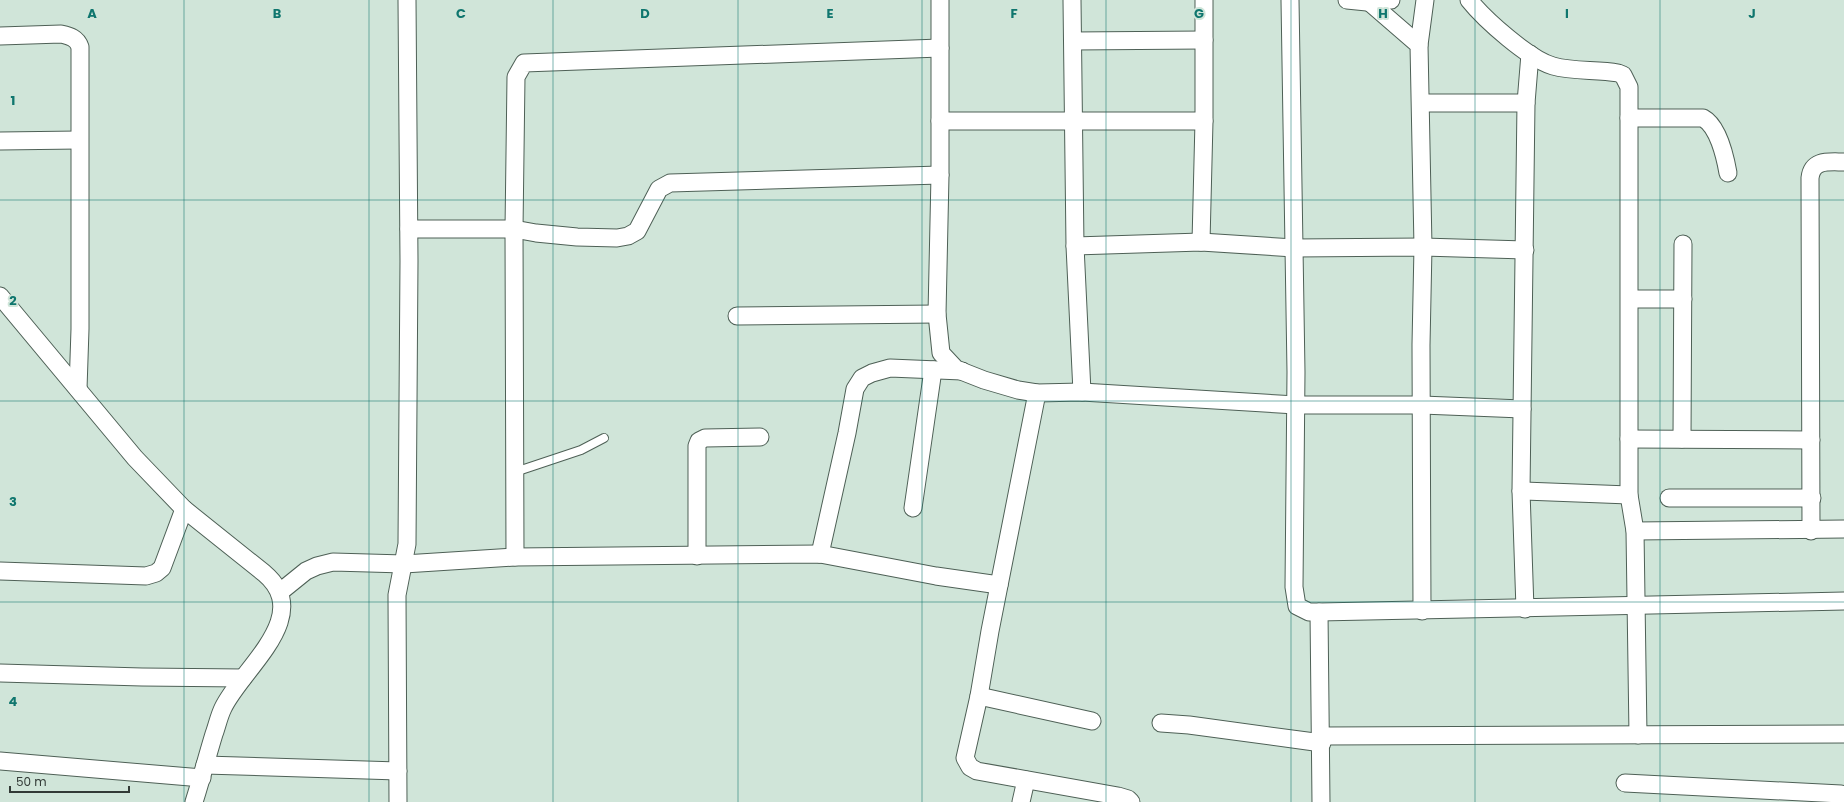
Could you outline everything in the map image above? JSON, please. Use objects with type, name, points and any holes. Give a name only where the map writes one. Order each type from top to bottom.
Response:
[{"type":"street","points":[[398,802],[397,601],[407,544],[409,229],[407,0]]},
{"type":"street","points":[[940,0],[940,175],[937,314],[941,353],[952,365],[962,371],[1018,390],[1037,393],[1082,392],[1296,405],[1422,405],[1522,409]]},
{"type":"street","points":[[1072,0],[1075,246],[1082,392]]},
{"type":"street","points":[[1201,242],[1204,121],[1204,0]]},
{"type":"street","points":[[1290,0],[1296,405],[1295,600],[1297,606],[1302,609],[1319,612],[1524,609],[1844,601]]},
{"type":"street","points":[[1347,0],[1391,0]]},
{"type":"street","points":[[1422,611],[1421,345],[1423,247],[1420,45],[1425,0]]},
{"type":"street","points":[[1469,0],[1478,11],[1530,54],[1544,63],[1555,66],[1610,71],[1623,75],[1629,87],[1629,495],[1635,531],[1638,735]]},
{"type":"street","points":[[1367,1],[1420,45]]},
{"type":"street","points":[[0,36],[61,34],[69,35],[78,41],[80,53],[80,329],[78,389]]},
{"type":"street","points":[[1072,42],[1204,40]]},
{"type":"street","points":[[515,557],[514,229],[516,76],[524,63],[940,48]]},
{"type":"street","points":[[1524,609],[1521,491],[1526,103],[1530,54]]},
{"type":"street","points":[[1421,103],[1526,103]]},
{"type":"street","points":[[1629,118],[1702,118],[1708,121],[1713,127],[1726,161],[1728,172]]},
{"type":"street","points":[[940,121],[1204,121]]},
{"type":"street","points":[[0,141],[79,140]]},
{"type":"street","points":[[1811,531],[1810,178],[1811,170],[1816,165],[1824,162],[1844,162]]},
{"type":"street","points":[[409,229],[514,229],[577,237],[617,238],[628,236],[637,230],[659,189],[670,183],[940,175]]},
{"type":"street","points":[[1075,246],[1201,242],[1294,248],[1423,247],[1525,250]]},
{"type":"street","points":[[1682,439],[1683,244]]},
{"type":"street","points":[[0,296],[135,458],[184,509],[274,582],[280,592],[282,615],[274,636],[243,678],[222,710],[194,802]]},
{"type":"street","points":[[1630,299],[1683,299]]},
{"type":"street","points":[[737,316],[937,314]]},
{"type":"street","points":[[820,554],[847,433],[855,389],[862,378],[872,373],[890,368],[962,371]]},
{"type":"street","points":[[913,508],[933,370]]},
{"type":"street","points":[[1037,393],[999,585],[979,696],[965,758],[970,767],[977,770],[1118,796],[1128,799],[1131,802]]},
{"type":"street","points":[[697,556],[697,446],[699,442],[705,438],[760,437]]},
{"type":"street","points":[[1629,439],[1811,440]]},
{"type":"street","points":[[1521,491],[1629,495]]},
{"type":"street","points":[[1670,498],[1812,498]]},
{"type":"street","points":[[0,570],[146,576],[156,573],[162,568],[184,509]]},
{"type":"street","points":[[1635,531],[1811,531],[1844,529]]},
{"type":"street","points":[[280,592],[306,571],[317,566],[333,562],[404,564],[515,557],[820,554],[936,576],[999,585]]},
{"type":"street","points":[[1319,612],[1322,740],[1321,802]]},
{"type":"street","points":[[0,673],[142,678],[243,678]]},
{"type":"street","points":[[979,696],[1092,721]]},
{"type":"street","points":[[1161,723],[1322,740],[1638,735],[1844,734]]},
{"type":"street","points":[[0,761],[203,772],[398,771]]},
{"type":"street","points":[[1021,802],[1026,780]]},
{"type":"street","points":[[1625,783],[1840,795]]},
{"type":"lane","points":[[515,472],[581,450],[604,438]]}]
